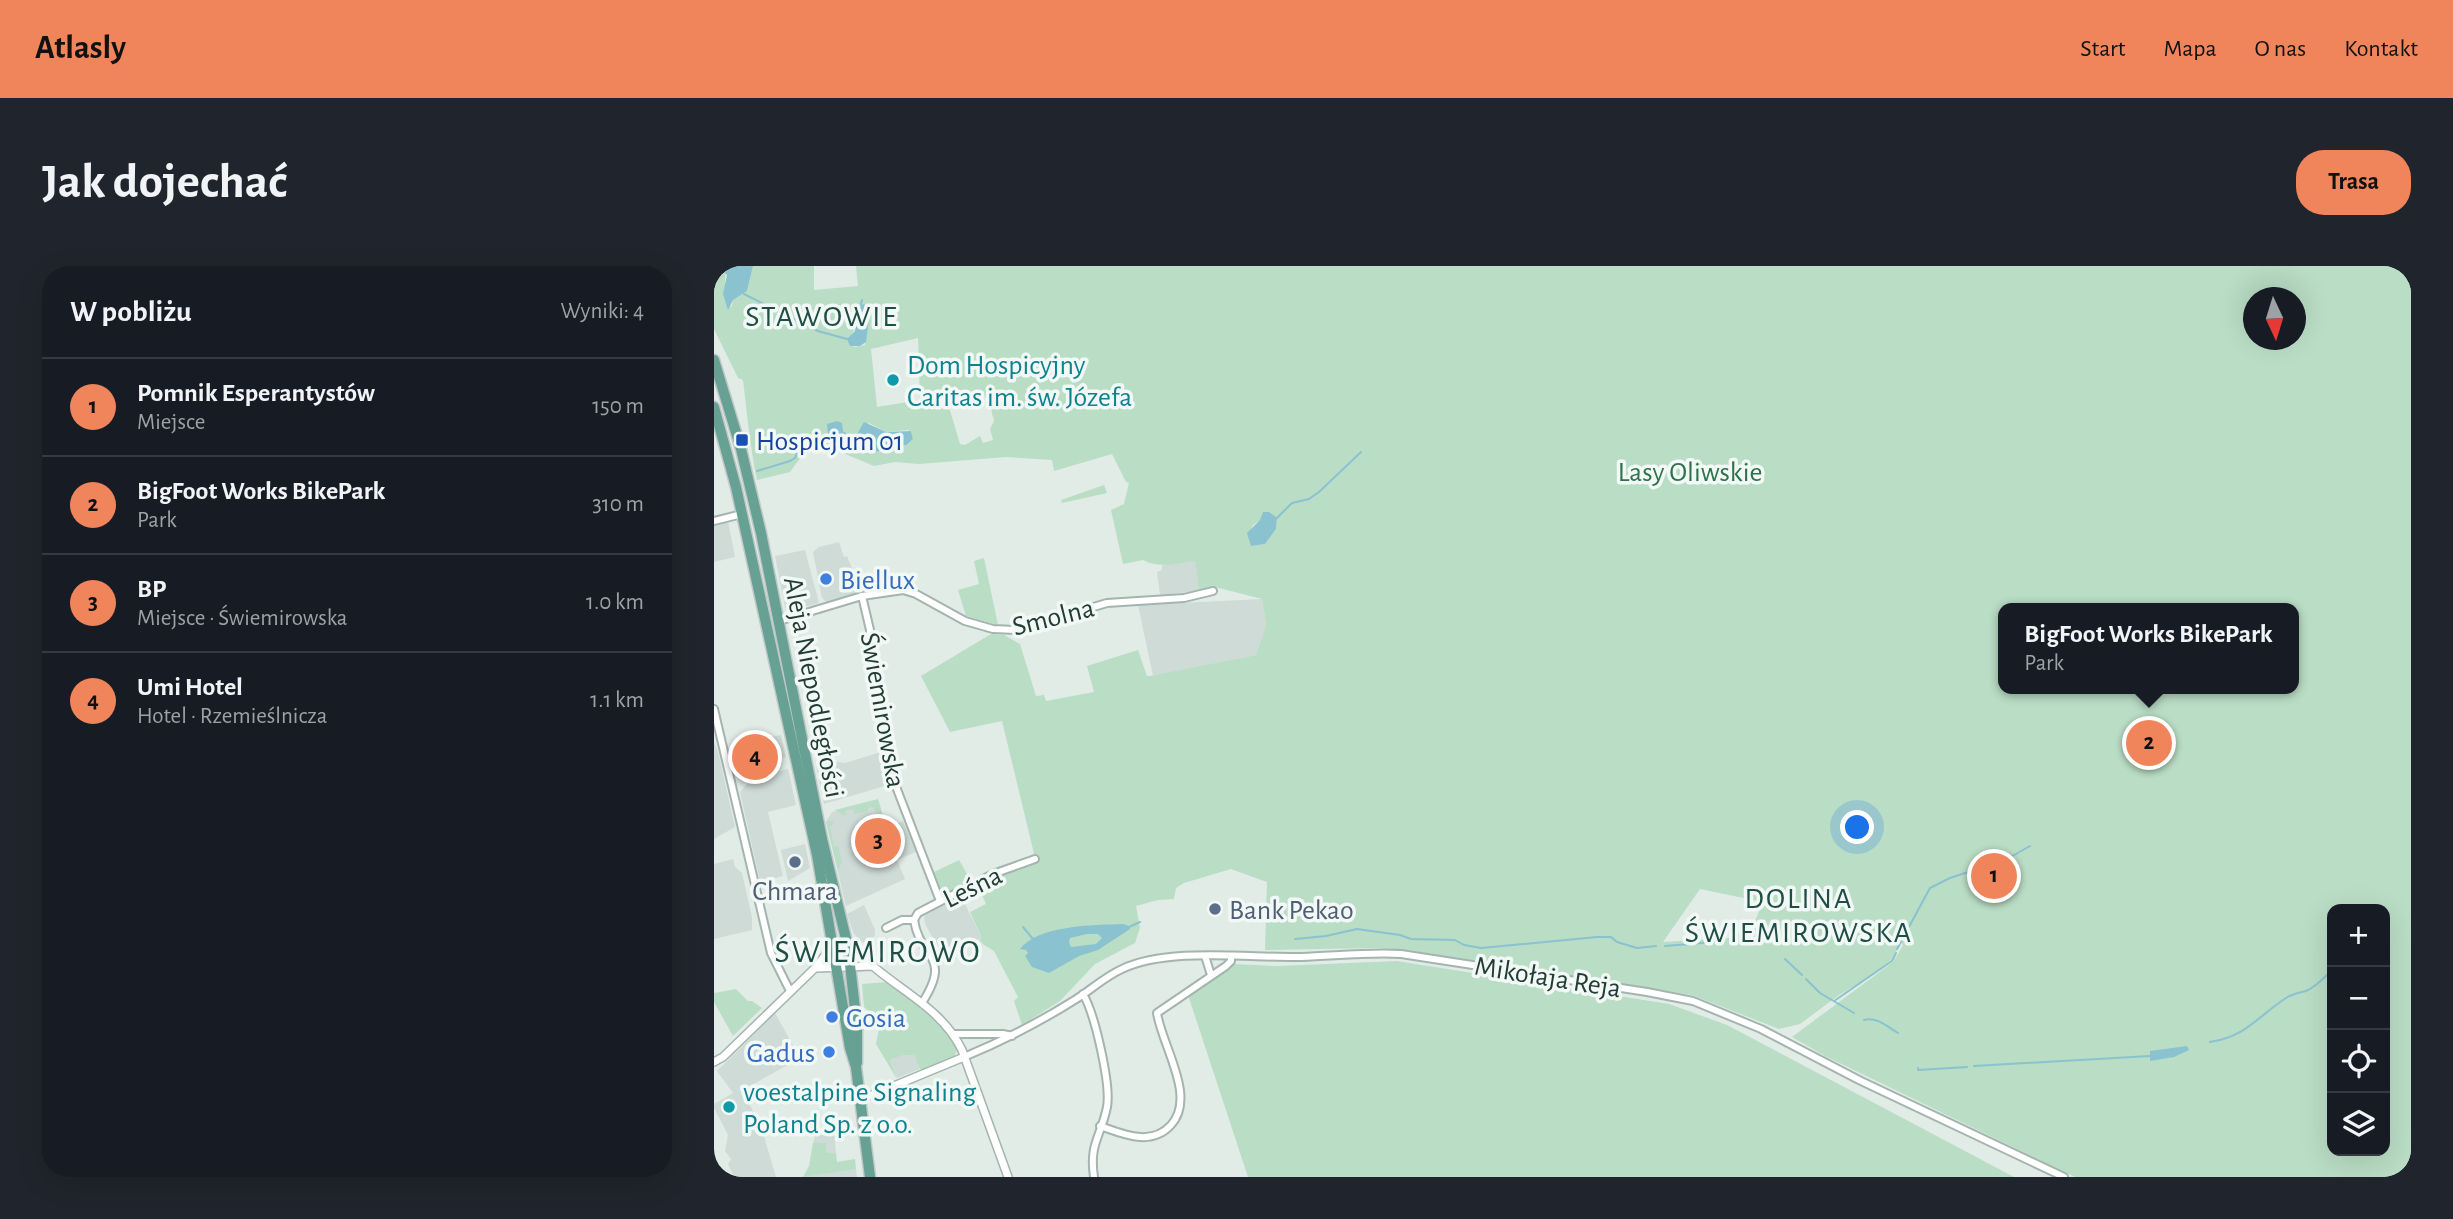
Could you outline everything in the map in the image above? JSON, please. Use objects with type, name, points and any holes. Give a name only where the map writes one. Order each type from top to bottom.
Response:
[{"type":"main road","name":"Aleja Niepodległości","points":[[714,360],[752,491],[820,829],[848,947],[859,1047],[856,1068]]},
{"type":"main road","name":"Aleja Niepodległości","points":[[714,407],[728,452],[817,855],[850,1048],[856,1068],[870,1177]]},
{"type":"street","points":[[714,521],[742,514]]},
{"type":"street","name":"Smolna","points":[[779,621],[862,596],[903,590],[916,594],[965,621],[985,628],[1007,630],[1023,628],[1107,603],[1184,598],[1213,592]]},
{"type":"street","name":"Świemirowska","points":[[862,596],[870,630],[869,658],[895,786],[940,901]]},
{"type":"street","points":[[714,709],[719,721],[771,953],[790,991]]},
{"type":"street","name":"Leśna","points":[[914,919],[918,913],[999,871],[1035,859]]},
{"type":"street","name":"Leśna","points":[[886,928],[902,920],[914,919]]},
{"type":"street","name":"Leśna","points":[[914,919],[936,973],[933,985],[922,1003]]},
{"type":"street","points":[[714,1062],[723,1057],[815,968],[828,952],[833,949],[853,948],[939,1016],[953,1034],[1008,1177]]},
{"type":"street","name":"Mikołaja Reja","points":[[860,1097],[872,1095],[1012,1036],[1113,973],[1139,963],[1170,958],[1304,957],[1373,952],[1401,954],[1693,1001],[1761,1029],[1861,1081],[2064,1177]]},
{"type":"street","points":[[1100,1126],[1129,1136],[1153,1137],[1169,1127],[1179,1115],[1180,1088],[1157,1013],[1226,966],[1231,961],[1231,956]]},
{"type":"street","points":[[1205,957],[1211,975]]},
{"type":"street","points":[[815,968],[873,966]]},
{"type":"street","points":[[1083,994],[1094,1025],[1105,1076],[1107,1109],[1092,1155],[1094,1177]]},
{"type":"street","points":[[953,1034],[1012,1036]]},
{"type":"shaded area","points":[[728,521],[735,557],[714,562],[714,524]]},
{"type":"shaded area","points":[[839,542],[860,592],[828,603],[822,598],[813,552],[819,547]]},
{"type":"shaded area","points":[[805,550],[819,603],[786,612],[775,556]]},
{"type":"shaded area","points":[[1195,560],[1199,591],[1160,595],[1157,572],[1162,570],[1162,565]]},
{"type":"shaded area","points":[[1262,599],[1266,624],[1256,655],[1153,676],[1138,605]]},
{"type":"shaded area","points":[[781,735],[786,757],[748,766],[749,771],[743,772],[737,747],[739,744]]},
{"type":"shaded area","points":[[714,742],[735,827],[714,839]]},
{"type":"shaded area","points":[[881,752],[888,785],[824,804],[816,765],[833,761],[845,763]]},
{"type":"shaded area","points":[[788,769],[796,805],[768,812],[783,876],[760,882],[740,792],[746,785],[768,774]]},
{"type":"shaded area","points":[[873,801],[885,828],[903,821],[916,852],[897,860],[905,879],[846,906],[826,822],[832,812]]},
{"type":"shaded area","points":[[805,844],[810,868],[788,881],[781,850]]},
{"type":"shaded area","points":[[733,859],[735,867],[742,873],[752,917],[752,930],[714,939],[714,864]]},
{"type":"shaded area","points":[[960,894],[982,938],[946,957],[925,924],[924,916]]},
{"type":"shaded area","points":[[864,905],[875,930],[875,936],[865,943],[853,932],[847,914]]},
{"type":"shaded area","points":[[775,1013],[800,1058],[743,1090],[763,1133],[776,1177],[734,1177],[728,1164],[731,1159],[725,1151],[728,1135],[714,1108],[714,1104],[733,1093],[717,1071]]},
{"type":"shaded area","points":[[914,1055],[920,1069],[897,1078],[890,1060]]},
{"type":"shaded area","points":[[834,1133],[836,1153],[827,1153],[826,1143],[813,1143],[815,1136]]},
{"type":"shaded area","points":[[856,1169],[857,1177],[803,1177],[811,1174]]},
{"type":"green space","name":"Lasy Oliwskie","points":[[714,266],[728,266],[725,281],[731,308],[733,300],[747,291],[753,266],[814,266],[814,290],[858,286],[856,266],[2411,266],[2411,1177],[2075,1177],[1825,1056],[1792,1037],[1893,962],[1903,945],[1901,943],[1891,960],[1871,976],[1839,995],[1800,1024],[1779,1029],[1692,995],[1413,951],[1377,948],[1265,950],[1267,882],[1231,869],[1184,883],[1176,888],[1174,899],[1136,906],[1140,928],[1135,943],[1095,964],[1060,1001],[1022,1025],[1014,1001],[1018,997],[994,951],[979,940],[982,938],[970,912],[986,904],[982,895],[998,886],[994,876],[1036,862],[1002,721],[950,732],[921,676],[991,634],[1004,635],[1020,644],[1036,696],[1044,695],[1046,701],[1094,692],[1087,666],[1138,650],[1147,676],[1256,655],[1266,624],[1262,599],[1219,588],[1209,587],[1199,591],[1195,561],[1162,565],[1143,560],[1123,564],[1111,510],[1124,504],[1129,483],[1112,454],[1054,471],[1052,460],[1006,457],[919,464],[895,462],[874,466],[831,448],[804,453],[790,472],[757,480],[743,380],[738,378],[714,329]],"holes":[[[856,310],[868,315],[865,345],[854,347],[851,336],[857,324]],[[918,338],[920,400],[877,407],[871,349]],[[983,393],[994,421],[990,429],[993,440],[983,443],[980,436],[965,445],[960,444],[946,397]],[[869,423],[886,432],[911,431],[913,439],[908,445],[865,454],[858,448],[856,437]],[[1277,518],[1276,529],[1265,544],[1251,546],[1252,526],[1260,520]],[[1700,889],[1763,902],[1753,926],[1729,938],[1663,942]]]},
{"type":"green space","points":[[1104,485],[1107,493],[1062,503],[1061,500]]},
{"type":"green space","points":[[984,558],[998,625],[966,616],[958,590],[979,584],[974,561]]},
{"type":"green space","points":[[878,799],[896,859],[880,866],[884,859],[883,844],[881,834],[873,821],[879,818],[873,807],[855,814],[853,809],[846,810],[845,816],[835,810]]},
{"type":"green space","points":[[826,822],[833,822],[830,827],[834,846],[838,846],[842,862],[838,870]]},
{"type":"green space","points":[[959,860],[971,881],[942,893],[934,872]]},
{"type":"green space","points":[[1397,961],[1669,1004],[1727,1025],[2014,1177],[1248,1177],[1188,995],[1233,964],[1278,966]]},
{"type":"green space","points":[[888,982],[942,1026],[957,1050],[954,1058],[927,1069],[920,1069],[914,1055],[890,1060],[897,1079],[876,1044],[879,1028],[883,1026],[877,1016],[864,1007],[862,984]]},
{"type":"green space","points":[[736,989],[748,1001],[762,1008],[733,1036],[714,1002],[714,993]]},
{"type":"green space","points":[[813,1143],[826,1143],[827,1153],[836,1153],[837,1162],[855,1159],[856,1169],[803,1177],[809,1166]]},
{"type":"water","points":[[753,266],[747,291],[733,300],[728,310],[723,294],[727,275],[721,268]]},
{"type":"water","points":[[864,304],[870,309],[866,342],[860,346],[850,346],[847,339],[855,331],[858,306]]},
{"type":"water","points":[[837,421],[842,423],[843,431],[850,437],[849,440],[828,435],[827,424]]},
{"type":"water","points":[[864,422],[886,432],[911,431],[913,439],[907,445],[865,454],[858,448],[856,436]]},
{"type":"water","points":[[1263,512],[1269,512],[1277,518],[1276,529],[1265,544],[1251,546],[1247,533],[1260,520]]},
{"type":"water","points":[[1122,924],[1130,929],[1098,950],[1079,956],[1049,973],[1032,967],[1025,956],[1028,953],[1026,950],[1020,949],[1040,935],[1053,931]],"holes":[[[1098,934],[1102,938],[1096,944],[1071,947],[1069,942],[1070,938]]]},
{"type":"water","points":[[2187,1046],[2189,1050],[2174,1057],[2150,1061],[2150,1051]]},
{"type":"waterway","points":[[744,294],[818,331],[847,339]]},
{"type":"waterway","points":[[861,304],[862,300]]},
{"type":"waterway","points":[[851,439],[856,440]]},
{"type":"waterway","points":[[757,471],[790,461],[795,458],[799,449]]},
{"type":"waterway","points":[[1277,518],[1292,503],[1309,499],[1319,492],[1361,452]]},
{"type":"waterway","points":[[2007,859],[2030,846]]},
{"type":"waterway","points":[[1897,949],[1930,888],[1950,878],[1998,862]]},
{"type":"waterway","points":[[1129,927],[1140,922]]},
{"type":"waterway","points":[[1023,927],[1033,939]]},
{"type":"waterway","points":[[1295,939],[1357,929],[1411,939],[1455,940],[1464,945],[1481,948],[1597,937],[1611,937],[1617,942],[1637,948],[1656,946]]},
{"type":"waterway","points":[[1665,946],[1714,942]]},
{"type":"waterway","points":[[1834,1001],[1892,961],[1896,953]]},
{"type":"waterway","points":[[1785,959],[1802,975]]},
{"type":"waterway","points":[[2210,1042],[2242,1031],[2286,998],[2306,991],[2327,975]]},
{"type":"waterway","points":[[1806,979],[1820,993],[1854,1013]]},
{"type":"waterway","points":[[1864,1020],[1877,1021],[1898,1033]]},
{"type":"waterway","points":[[1974,1066],[2150,1056]]},
{"type":"waterway","points":[[1918,1068],[1967,1067]]},
{"type":"place","name":"Dom Hospicyjny Caritas im. św. Józefa","points":[[893,380]]},
{"type":"place","name":"Hospicjum 01","points":[[742,440]]},
{"type":"place","name":"Biellux","points":[[826,579]]},
{"type":"place","name":"BigFoot Works BikePark","points":[[2149,743]]},
{"type":"place","name":"Umi Hotel","points":[[755,757]]},
{"type":"place","name":"BP","points":[[878,841]]},
{"type":"place","name":"Chmara","points":[[795,862]]},
{"type":"place","name":"Pomnik Esperantystów","points":[[1994,876]]},
{"type":"place","name":"Bank Pekao","points":[[1215,909]]},
{"type":"place","name":"Gosia","points":[[832,1017]]},
{"type":"place","name":"Gadus","points":[[829,1052]]},
{"type":"place","name":"voestalpine Signaling Poland Sp. z o.o.","points":[[729,1107]]},
{"type":"district","name":"STAWOWIE","points":[[822,316]]},
{"type":"district","name":"DOLINA ŚWIEMIROWSKA","points":[[1799,915]]},
{"type":"district","name":"ŚWIEMIROWO","points":[[878,951]]}]
